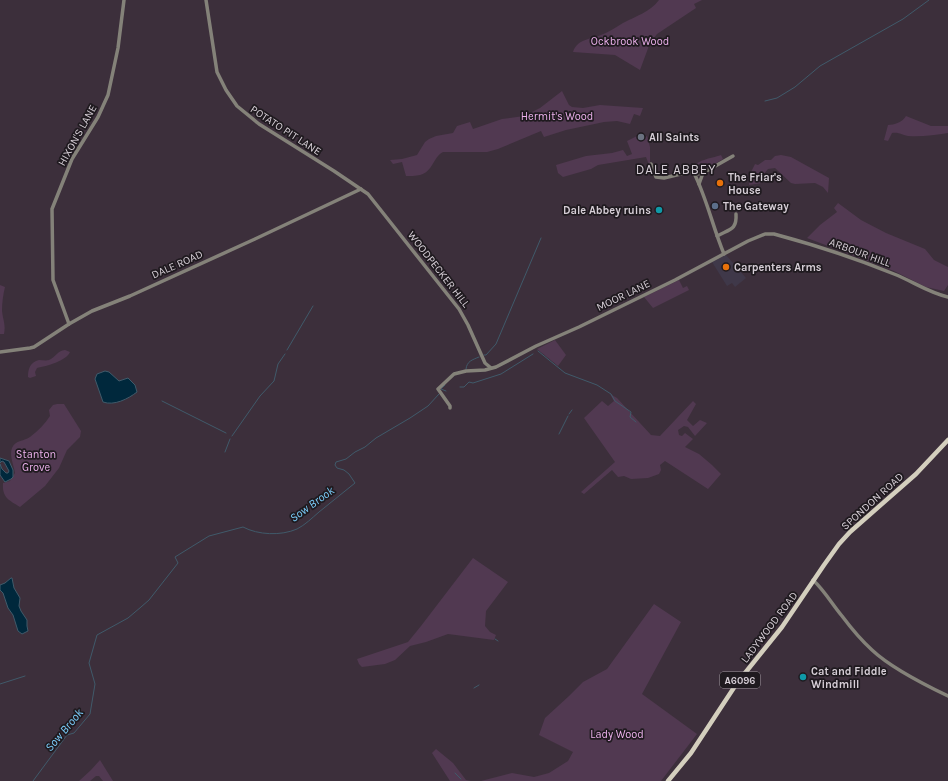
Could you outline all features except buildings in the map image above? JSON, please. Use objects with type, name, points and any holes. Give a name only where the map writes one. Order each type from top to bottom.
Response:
[{"type":"main road","name":"SPONDON ROAD","points":[[813,580],[831,554],[850,532],[916,474],[948,440]]},
{"type":"main road","name":"LADYWOOD ROAD","points":[[668,781],[691,753],[737,683],[782,628],[813,580]]},
{"type":"street","name":"HIXON'S LANE","points":[[69,324],[53,280],[52,209],[72,159],[96,122],[108,95],[118,48],[124,0]]},
{"type":"street","name":"POTATO PIT LANE","points":[[206,0],[217,72],[223,86],[234,102],[243,112],[259,124],[361,189]]},
{"type":"street","points":[[651,164],[656,177],[667,177],[689,172],[703,173],[733,156]]},
{"type":"street","points":[[694,173],[724,254]]},
{"type":"street","points":[[699,184],[703,173]]},
{"type":"street","name":"DALE ROAD","points":[[0,352],[34,347],[92,311],[130,296],[361,189]]},
{"type":"street","name":"WOODPECKER HILL","points":[[361,189],[371,198],[459,309],[485,363],[491,368]]},
{"type":"street","points":[[717,236],[735,226],[736,214]]},
{"type":"street","name":"ARBOUR HILL","points":[[762,235],[774,234],[844,255],[896,274],[921,287],[948,297]]},
{"type":"street","name":"MOOR LANE","points":[[450,408],[438,389],[451,375],[461,371],[485,370],[502,364],[536,346],[579,327],[675,280],[762,235]]},
{"type":"street","points":[[813,580],[846,621],[880,657],[919,682],[948,696]]},
{"type":"shaded area","points":[[726,255],[746,278],[735,287],[732,283],[727,286],[712,262]]},
{"type":"green space","name":"Ockbrook Wood","points":[[659,0],[702,0],[694,4],[696,8],[657,34],[650,43],[640,70],[615,55],[573,52],[581,42],[610,31],[651,8]]},
{"type":"green space","name":"Hermit's Wood","points":[[562,91],[569,105],[572,107],[583,108],[600,105],[643,108],[640,116],[634,114],[630,124],[617,121],[604,122],[566,130],[544,137],[541,131],[487,152],[443,152],[437,157],[428,171],[418,175],[406,176],[402,162],[393,164],[390,160],[402,159],[417,155],[425,142],[429,139],[436,136],[453,133],[457,126],[470,122],[473,129],[502,119],[524,116],[540,108]]},
{"type":"green space","points":[[906,116],[931,126],[948,126],[948,133],[928,136],[906,136],[892,133],[888,141],[884,140],[888,125],[898,123]]},
{"type":"green space","points":[[641,134],[644,138],[647,136],[650,147],[650,165],[646,157],[598,165],[591,169],[563,177],[558,173],[556,165],[586,156],[612,153],[623,150],[627,156],[632,154],[627,141]]},
{"type":"green space","points":[[721,155],[723,159],[703,171],[691,170],[700,161]]},
{"type":"green space","points":[[781,155],[791,157],[829,178],[828,193],[823,187],[815,183],[791,183],[775,168],[768,169],[762,176],[764,179],[762,183],[749,185],[749,176],[755,164],[758,165],[765,160],[771,160],[775,156]]},
{"type":"green space","points":[[838,203],[861,220],[886,233],[925,249],[934,260],[948,267],[948,285],[944,291],[926,287],[894,271],[807,238],[820,225],[837,212],[834,208]]},
{"type":"green space","points":[[679,280],[683,288],[687,286],[689,290],[653,308],[644,297]]},
{"type":"green space","points":[[0,285],[5,287],[2,308],[5,325],[4,334],[0,334]]},
{"type":"green space","points":[[555,340],[566,355],[558,366],[537,349]]},
{"type":"green space","points":[[65,350],[70,352],[65,358],[37,368],[35,372],[36,376],[30,378],[28,377],[28,371],[33,362],[39,360],[49,360]]},
{"type":"green space","points":[[610,394],[617,398],[651,435],[660,436],[693,401],[696,404],[687,420],[693,426],[700,420],[707,423],[695,436],[688,427],[684,426],[678,430],[679,435],[682,436],[685,433],[693,439],[685,447],[699,454],[721,474],[708,489],[665,461],[660,465],[661,470],[659,474],[648,478],[631,479],[624,476],[618,477],[612,470],[584,494],[581,492],[615,462],[584,418],[602,401],[608,406],[614,401]]},
{"type":"green space","name":"Stanton Grove","points":[[64,404],[81,431],[80,437],[67,450],[59,468],[45,486],[20,507],[7,498],[3,488],[3,483],[10,481],[15,473],[11,457],[13,445],[28,438],[39,430],[50,416],[49,410],[53,405]]},
{"type":"green space","points":[[473,558],[508,582],[486,611],[485,626],[490,632],[496,635],[494,640],[448,634],[410,646],[395,660],[385,664],[362,667],[359,664],[357,659],[408,642]]},
{"type":"green space","name":"Lady Wood","points":[[654,604],[681,622],[642,694],[697,734],[661,781],[481,781],[512,773],[534,777],[549,773],[568,761],[573,752],[539,735],[545,718],[583,682],[607,669]]},
{"type":"green space","points":[[436,749],[453,763],[466,780],[471,781],[450,781],[432,753]]},
{"type":"green space","points":[[100,760],[113,781],[103,781],[99,776],[96,776],[90,781],[79,781],[91,770]]},
{"type":"water","points":[[105,371],[109,372],[119,381],[128,378],[135,385],[137,392],[121,401],[112,403],[103,402],[95,379],[97,374]]},
{"type":"water","points":[[0,458],[9,461],[13,470],[13,477],[5,482],[0,475],[0,464],[6,473],[9,471],[4,462],[2,461],[0,463]]},
{"type":"water","points":[[11,578],[14,588],[20,598],[19,606],[27,620],[28,631],[22,634],[18,631],[13,615],[8,608],[3,593],[0,590],[0,585]]},
{"type":"waterway","points":[[765,101],[777,98],[795,87],[820,66],[903,19],[929,0]]},
{"type":"waterway","name":"Sow Brook","points":[[484,355],[486,355],[496,344],[541,238]]},
{"type":"waterway","points":[[287,350],[313,306]]},
{"type":"waterway","points":[[538,351],[565,373],[597,385],[611,394],[615,401],[631,412],[630,417],[636,422]]},
{"type":"waterway","points":[[232,436],[260,396],[274,381],[278,364],[285,354]]},
{"type":"waterway","points":[[460,387],[464,387],[469,382],[473,383],[501,374],[533,354]]},
{"type":"waterway","name":"Sow Brook","points":[[466,369],[469,362],[479,357]]},
{"type":"waterway","name":"Sow Brook","points":[[445,385],[441,389],[446,391]]},
{"type":"waterway","name":"Sow Brook","points":[[33,781],[67,735],[74,733],[90,714],[95,684],[89,663],[97,635],[128,618],[149,600],[178,563],[175,557],[209,536],[243,527],[256,532],[270,534],[284,533],[297,529],[355,483],[349,474],[344,470],[337,468],[335,465],[336,462],[346,459],[376,438],[410,418],[428,406],[439,394]]},
{"type":"waterway","points":[[162,401],[226,433]]},
{"type":"waterway","points":[[569,414],[572,410]]},
{"type":"waterway","points":[[559,434],[568,416]]},
{"type":"waterway","points":[[225,452],[230,439]]},
{"type":"waterway","points":[[0,684],[25,676]]},
{"type":"waterway","points":[[474,688],[479,685]]},
{"type":"waterway","points":[[455,773],[461,779]]},
{"type":"place","name":"All Saints","points":[[641,137]]},
{"type":"place","name":"The Friar's House","points":[[720,183]]},
{"type":"place","name":"The Gateway","points":[[715,206]]},
{"type":"place","name":"Dale Abbey ruins","points":[[659,210]]},
{"type":"place","name":"Carpenters Arms","points":[[726,267]]},
{"type":"place","name":"Cat and Fiddle Windmill","points":[[803,677]]},
{"type":"district","name":"DALE ABBEY","points":[[676,169]]}]
